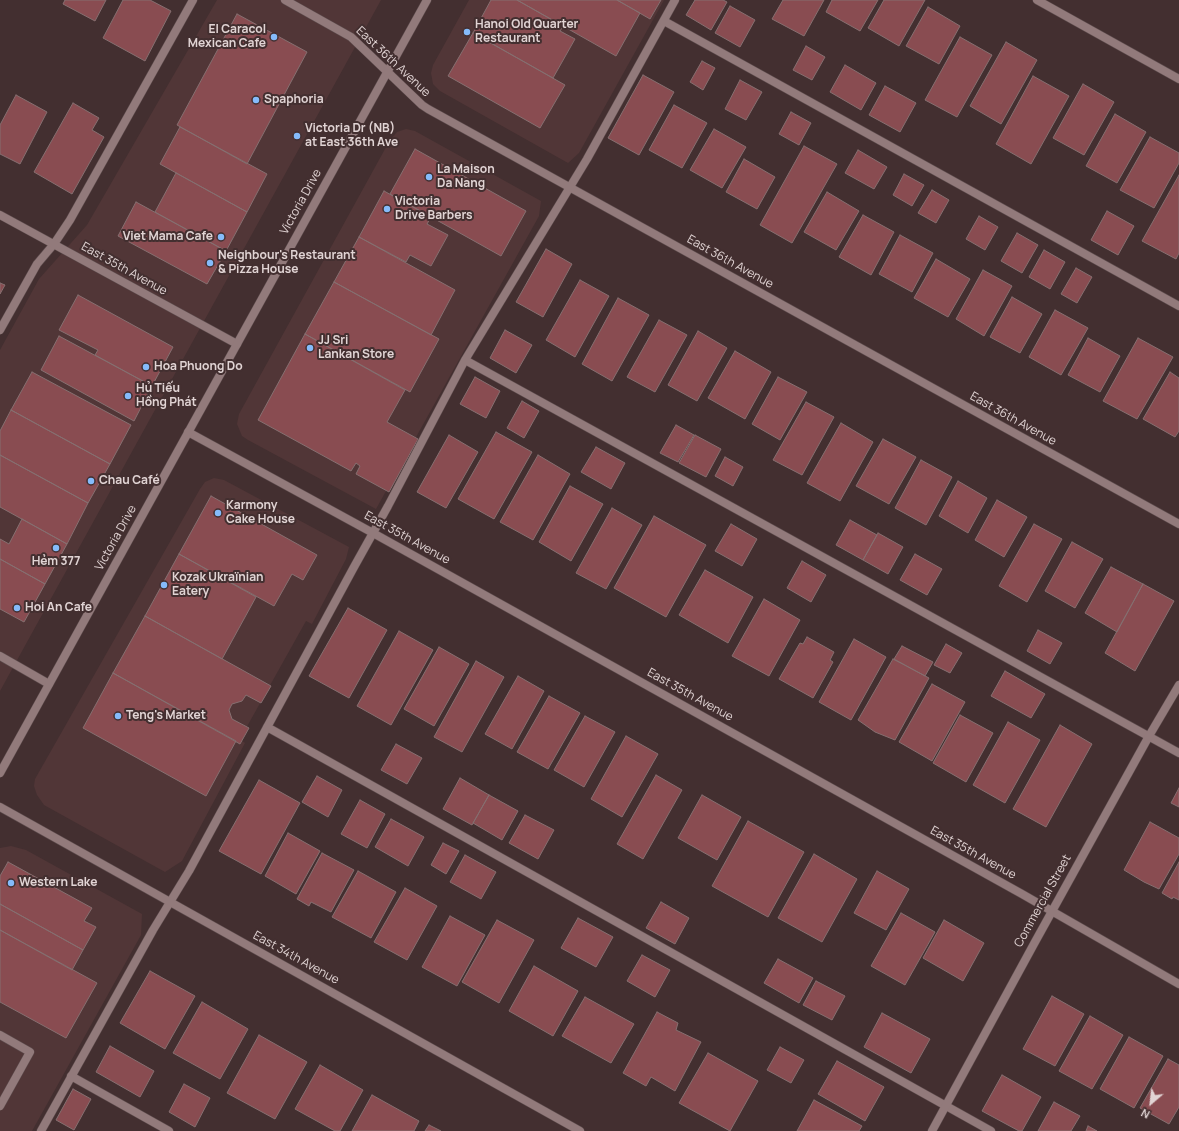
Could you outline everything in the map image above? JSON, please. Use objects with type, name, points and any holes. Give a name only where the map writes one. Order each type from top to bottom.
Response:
[{"type":"street","points":[[0,330],[37,264],[54,244],[70,220],[193,0]]},
{"type":"street","name":"East 36th Avenue","points":[[284,0],[351,37],[422,105],[1179,524]]},
{"type":"street","name":"Victoria Drive","points":[[0,773],[426,0]]},
{"type":"street","points":[[41,1131],[189,871],[373,533],[465,360],[587,159],[676,0]]},
{"type":"street","points":[[1038,0],[1179,79]]},
{"type":"street","points":[[664,21],[1179,306]]},
{"type":"street","name":"East 35th Avenue","points":[[0,215],[237,344]]},
{"type":"street","points":[[465,360],[1179,753]]},
{"type":"street","name":"East 35th Avenue","points":[[188,432],[373,533],[1052,911],[1179,984]]},
{"type":"street","points":[[0,656],[49,684]]},
{"type":"street","name":"Commercial Street","points":[[932,1131],[1052,911],[1179,685]]},
{"type":"street","points":[[267,727],[991,1131]]},
{"type":"street","name":"East 34th Avenue","points":[[0,807],[580,1131]]},
{"type":"street","points":[[0,1035],[30,1052],[0,1106]]},
{"type":"street","points":[[71,1076],[169,1131]]},
{"type":"shaded area","points":[[217,0],[381,0],[0,691],[0,350],[39,279],[87,225]]},
{"type":"shaded area","points":[[469,0],[664,0],[579,153],[568,163],[440,91],[433,84],[431,73],[433,65]]},
{"type":"shaded area","points":[[406,129],[415,131],[541,201],[539,216],[376,509],[248,440],[242,436],[237,424],[239,414],[390,140],[397,132]]},
{"type":"shaded area","points":[[214,478],[224,480],[349,547],[346,559],[312,624],[306,621],[240,739],[245,743],[182,861],[165,872],[44,805],[37,795],[34,786],[35,779],[200,489],[205,482]]},
{"type":"shaded area","points":[[11,846],[26,850],[142,914],[141,935],[32,1131],[0,1131],[0,848]]},
{"type":"building","points":[[65,0],[106,0],[95,21],[63,4]]},
{"type":"building","points":[[123,0],[150,0],[171,11],[145,61],[103,38]]},
{"type":"building","points":[[491,0],[517,0],[563,26],[560,31],[575,39],[553,78],[473,33]]},
{"type":"building","points":[[517,0],[617,0],[640,13],[616,56]]},
{"type":"building","points":[[617,0],[661,0],[650,19]]},
{"type":"building","points":[[695,0],[723,0],[727,2],[711,30],[686,15]]},
{"type":"building","points":[[783,0],[824,0],[804,36],[772,19]]},
{"type":"building","points":[[832,0],[878,0],[860,31],[826,12]]},
{"type":"building","points":[[884,0],[925,0],[899,46],[868,28]]},
{"type":"building","points":[[730,6],[755,20],[740,47],[715,33]]},
{"type":"building","points":[[928,7],[960,26],[939,64],[906,46]]},
{"type":"building","points":[[237,14],[307,52],[247,164],[177,125]]},
{"type":"building","points":[[473,33],[565,85],[540,128],[448,76]]},
{"type":"building","points":[[960,37],[992,55],[957,117],[925,100]]},
{"type":"building","points":[[1006,42],[1037,60],[1001,124],[970,106]]},
{"type":"building","points":[[806,46],[825,57],[812,80],[793,70]]},
{"type":"building","points":[[702,61],[715,68],[703,90],[690,82]]},
{"type":"building","points":[[845,65],[876,83],[861,110],[830,92]]},
{"type":"building","points":[[643,75],[674,92],[639,155],[608,138]]},
{"type":"building","points":[[1033,76],[1069,96],[1031,164],[996,144]]},
{"type":"building","points":[[740,80],[762,92],[746,120],[725,109]]},
{"type":"building","points":[[1083,84],[1114,102],[1084,155],[1053,138]]},
{"type":"building","points":[[885,86],[916,103],[900,132],[869,115]]},
{"type":"building","points":[[16,95],[47,112],[20,164],[0,154],[0,125]]},
{"type":"building","points":[[73,103],[99,118],[92,130],[104,137],[72,194],[34,172]]},
{"type":"building","points":[[674,105],[707,123],[682,168],[649,150]]},
{"type":"building","points":[[791,112],[811,123],[799,145],[779,134]]},
{"type":"building","points":[[1115,114],[1146,132],[1117,183],[1086,166]]},
{"type":"building","points":[[180,127],[267,174],[247,212],[160,164]]},
{"type":"building","points":[[714,129],[746,147],[722,188],[690,170]]},
{"type":"building","points":[[1150,137],[1179,153],[1179,163],[1154,208],[1120,190]]},
{"type":"building","points":[[804,146],[837,164],[792,243],[760,225]]},
{"type":"building","points":[[415,149],[526,211],[501,256],[390,194]]},
{"type":"building","points":[[858,150],[887,167],[874,189],[845,173]]},
{"type":"building","points":[[744,159],[775,177],[757,209],[726,192]]},
{"type":"building","points":[[176,173],[247,212],[226,251],[155,212]]},
{"type":"building","points":[[904,174],[924,185],[912,206],[893,195]]},
{"type":"building","points":[[1179,175],[1179,253],[1176,259],[1142,241]]},
{"type":"building","points":[[932,190],[949,200],[936,223],[918,213]]},
{"type":"building","points":[[384,191],[431,217],[427,224],[448,235],[431,266],[410,255],[406,262],[359,237]]},
{"type":"building","points":[[827,192],[859,211],[836,250],[804,232]]},
{"type":"building","points":[[136,202],[226,251],[207,284],[118,236]]},
{"type":"building","points":[[1107,211],[1134,226],[1118,255],[1091,240]]},
{"type":"building","points":[[863,215],[894,232],[871,275],[839,257]]},
{"type":"building","points":[[979,216],[998,227],[985,250],[966,239]]},
{"type":"building","points":[[1017,233],[1038,245],[1022,273],[1001,261]]},
{"type":"building","points":[[900,235],[933,253],[912,292],[879,274]]},
{"type":"building","points":[[359,237],[455,290],[431,335],[334,282]]},
{"type":"building","points":[[546,249],[572,264],[543,317],[516,302]]},
{"type":"building","points":[[1044,250],[1065,262],[1050,289],[1029,277]]},
{"type":"building","points":[[936,259],[970,279],[948,317],[914,298]]},
{"type":"building","points":[[1076,268],[1092,277],[1077,303],[1061,294]]},
{"type":"building","points":[[983,270],[1012,286],[984,336],[956,319]]},
{"type":"building","points":[[580,280],[609,296],[575,357],[546,340]]},
{"type":"building","points":[[334,282],[439,339],[410,392],[305,334]]},
{"type":"building","points":[[0,283],[5,285],[0,294]]},
{"type":"building","points":[[78,295],[173,347],[152,386],[95,355],[98,350],[59,330]]},
{"type":"building","points":[[1012,297],[1042,314],[1020,353],[990,337]]},
{"type":"building","points":[[618,298],[649,315],[612,381],[582,364]]},
{"type":"building","points":[[1055,310],[1088,328],[1061,375],[1029,357]]},
{"type":"building","points":[[659,320],[687,335],[655,392],[627,377]]},
{"type":"building","points":[[505,330],[532,345],[516,373],[490,358]]},
{"type":"building","points":[[698,331],[727,348],[697,401],[668,385]]},
{"type":"building","points":[[305,334],[405,390],[387,422],[418,439],[389,492],[356,474],[360,466],[356,463],[351,471],[258,420]]},
{"type":"building","points":[[59,336],[152,386],[134,421],[41,370]]},
{"type":"building","points":[[1088,338],[1120,356],[1100,392],[1068,375]]},
{"type":"building","points":[[1138,338],[1173,357],[1137,419],[1103,401]]},
{"type":"building","points":[[735,351],[771,372],[745,419],[708,398]]},
{"type":"building","points":[[32,372],[131,425],[110,464],[11,410]]},
{"type":"building","points":[[1170,372],[1179,378],[1179,431],[1175,437],[1143,419]]},
{"type":"building","points":[[475,377],[500,391],[486,418],[460,404]]},
{"type":"building","points":[[778,377],[807,392],[780,440],[752,424]]},
{"type":"building","points":[[522,401],[539,411],[524,438],[507,428]]},
{"type":"building","points":[[806,402],[834,417],[802,475],[773,460]]},
{"type":"building","points":[[11,410],[110,464],[88,503],[0,455],[0,431]]},
{"type":"building","points":[[841,423],[873,442],[840,501],[807,483]]},
{"type":"building","points":[[676,425],[694,435],[678,462],[660,453]]},
{"type":"building","points":[[496,432],[532,452],[494,519],[458,499]]},
{"type":"building","points":[[449,435],[478,452],[446,508],[417,492]]},
{"type":"building","points":[[695,435],[721,449],[706,477],[679,463]]},
{"type":"building","points":[[883,439],[916,457],[889,504],[856,486]]},
{"type":"building","points":[[596,447],[625,463],[611,489],[581,472]]},
{"type":"building","points":[[0,455],[88,503],[67,544],[0,507]]},
{"type":"building","points":[[538,455],[570,474],[533,540],[500,522]]},
{"type":"building","points":[[725,457],[743,467],[733,486],[715,476]]},
{"type":"building","points":[[921,460],[952,477],[926,525],[895,508]]},
{"type":"building","points":[[958,481],[987,498],[968,533],[939,516]]},
{"type":"building","points":[[570,486],[603,504],[571,561],[539,542]]},
{"type":"building","points":[[211,496],[317,555],[303,580],[292,574],[274,606],[179,554]]},
{"type":"building","points":[[997,500],[1027,517],[1004,557],[975,540]]},
{"type":"building","points":[[612,508],[642,525],[606,589],[576,573]]},
{"type":"building","points":[[654,516],[706,545],[666,617],[614,588]]},
{"type":"building","points":[[22,519],[67,544],[45,584],[0,559],[0,539],[9,544]]},
{"type":"building","points":[[850,520],[877,535],[863,560],[836,545]]},
{"type":"building","points":[[731,524],[757,539],[742,566],[715,551]]},
{"type":"building","points":[[1034,524],[1062,539],[1027,602],[999,586]]},
{"type":"building","points":[[878,533],[903,547],[888,574],[863,560]]},
{"type":"building","points":[[1072,542],[1103,559],[1075,608],[1045,591]]},
{"type":"building","points":[[179,554],[256,597],[222,659],[145,616]]},
{"type":"building","points":[[915,554],[942,569],[927,595],[900,580]]},
{"type":"building","points":[[0,559],[45,584],[24,622],[0,609]]},
{"type":"building","points":[[802,561],[826,575],[811,602],[787,588]]},
{"type":"building","points":[[1111,567],[1143,584],[1117,632],[1085,613]]},
{"type":"building","points":[[705,570],[753,597],[728,643],[679,615]]},
{"type":"building","points":[[1143,584],[1174,601],[1135,671],[1105,653]]},
{"type":"building","points":[[764,599],[800,620],[769,676],[732,656]]},
{"type":"building","points":[[348,608],[387,630],[349,698],[309,676]]},
{"type":"building","points":[[145,616],[271,686],[261,703],[246,695],[242,701],[232,704],[229,710],[232,719],[249,728],[240,744],[113,673]]},
{"type":"building","points":[[1038,630],[1062,643],[1050,664],[1027,651]]},
{"type":"building","points":[[399,631],[433,650],[391,725],[357,706]]},
{"type":"building","points":[[807,637],[834,652],[830,660],[833,662],[813,698],[779,679],[800,643],[803,644]]},
{"type":"building","points":[[854,639],[886,657],[851,720],[819,702]]},
{"type":"building","points":[[946,644],[962,653],[950,673],[934,665]]},
{"type":"building","points":[[902,646],[933,662],[925,676],[894,659]]},
{"type":"building","points":[[439,647],[469,664],[434,726],[404,709]]},
{"type":"building","points":[[893,659],[929,678],[895,740],[875,732],[858,720]]},
{"type":"building","points":[[476,661],[504,677],[462,752],[434,737]]},
{"type":"building","points":[[1005,671],[1045,694],[1031,718],[991,696]]},
{"type":"building","points":[[113,673],[236,741],[206,796],[83,728]]},
{"type":"building","points":[[518,676],[544,691],[512,749],[485,734]]},
{"type":"building","points":[[932,684],[965,702],[932,761],[899,742]]},
{"type":"building","points":[[549,696],[580,713],[548,769],[517,752]]},
{"type":"building","points":[[960,715],[993,733],[966,782],[933,763]]},
{"type":"building","points":[[585,716],[615,732],[584,787],[554,770]]},
{"type":"building","points":[[1008,722],[1040,740],[1005,803],[973,785]]},
{"type":"building","points":[[1060,725],[1092,744],[1046,827],[1013,809]]},
{"type":"building","points":[[626,736],[658,754],[622,817],[591,799]]},
{"type":"building","points":[[396,744],[422,758],[407,784],[381,770]]},
{"type":"building","points":[[656,775],[682,790],[643,859],[617,844]]},
{"type":"building","points":[[317,776],[342,790],[328,817],[302,802]]},
{"type":"building","points":[[460,778],[489,795],[472,825],[443,809]]},
{"type":"building","points":[[259,780],[300,803],[261,874],[219,851]]},
{"type":"building","points":[[1179,788],[1179,807],[1171,803]]},
{"type":"building","points":[[489,795],[518,811],[502,840],[473,823]]},
{"type":"building","points":[[702,795],[741,817],[717,860],[678,838]]},
{"type":"building","points":[[360,800],[385,814],[367,848],[341,834]]},
{"type":"building","points":[[525,815],[554,830],[538,859],[509,843]]},
{"type":"building","points":[[391,819],[424,837],[408,866],[375,847]]},
{"type":"building","points":[[748,821],[804,852],[768,917],[712,886]]},
{"type":"building","points":[[1150,822],[1179,838],[1179,854],[1159,889],[1124,870]]},
{"type":"building","points":[[288,833],[320,851],[296,894],[265,876]]},
{"type":"building","points":[[443,843],[459,851],[446,874],[431,865]]},
{"type":"building","points":[[322,853],[354,870],[331,912],[311,902],[309,906],[297,899]]},
{"type":"building","points":[[814,854],[857,879],[822,942],[778,918]]},
{"type":"building","points":[[465,855],[496,872],[481,899],[450,882]]},
{"type":"building","points":[[8,862],[92,908],[84,921],[96,927],[83,950],[0,904],[0,876]]},
{"type":"building","points":[[1179,862],[1179,900],[1173,897],[1172,899],[1162,893]]},
{"type":"building","points":[[358,871],[396,892],[371,938],[332,917]]},
{"type":"building","points":[[877,871],[909,889],[886,930],[854,913]]},
{"type":"building","points":[[405,888],[437,906],[407,960],[374,942]]},
{"type":"building","points":[[661,902],[689,918],[675,944],[646,928]]},
{"type":"building","points":[[0,904],[83,950],[72,970],[0,930]]},
{"type":"building","points":[[901,913],[935,932],[905,985],[871,966]]},
{"type":"building","points":[[450,916],[485,935],[457,986],[422,967]]},
{"type":"building","points":[[578,918],[613,937],[596,967],[561,948]]},
{"type":"building","points":[[497,920],[534,940],[499,1003],[462,982]]},
{"type":"building","points":[[944,920],[984,943],[963,981],[923,958]]},
{"type":"building","points":[[0,930],[97,983],[66,1038],[0,1002]]},
{"type":"building","points":[[642,955],[670,970],[655,997],[627,981]]},
{"type":"building","points":[[778,959],[813,978],[799,1003],[764,983]]},
{"type":"building","points":[[534,966],[578,991],[553,1036],[509,1011]]},
{"type":"building","points":[[150,971],[195,996],[165,1049],[120,1023]]},
{"type":"building","points":[[816,981],[845,996],[832,1020],[803,1005]]},
{"type":"building","points":[[1052,996],[1084,1014],[1055,1066],[1023,1049]]},
{"type":"building","points":[[585,997],[634,1024],[611,1063],[562,1036]]},
{"type":"building","points":[[202,1002],[248,1029],[220,1079],[173,1053]]},
{"type":"building","points":[[657,1012],[678,1023],[676,1030],[701,1042],[675,1091],[651,1077],[646,1086],[623,1073]]},
{"type":"building","points":[[882,1013],[930,1039],[911,1073],[864,1047]]},
{"type":"building","points":[[1090,1016],[1123,1035],[1092,1089],[1059,1071]]},
{"type":"building","points":[[259,1035],[307,1062],[275,1119],[227,1093]]},
{"type":"building","points":[[1129,1037],[1163,1056],[1134,1108],[1100,1089]]},
{"type":"building","points":[[110,1046],[154,1071],[140,1097],[96,1072]]},
{"type":"building","points":[[780,1047],[804,1060],[791,1083],[767,1070]]},
{"type":"building","points":[[708,1053],[758,1081],[730,1131],[679,1103]]},
{"type":"building","points":[[1168,1059],[1179,1065],[1179,1107],[1169,1124],[1140,1108]]},
{"type":"building","points":[[837,1061],[884,1087],[865,1121],[818,1094]]},
{"type":"building","points":[[320,1065],[363,1090],[340,1131],[335,1131],[295,1109]]},
{"type":"building","points":[[1002,1075],[1041,1097],[1022,1131],[1019,1131],[982,1111]]},
{"type":"building","points":[[184,1084],[210,1098],[195,1127],[169,1112]]},
{"type":"building","points":[[73,1089],[91,1099],[74,1130],[56,1120]]},
{"type":"building","points":[[372,1095],[419,1121],[414,1131],[352,1131]]},
{"type":"building","points":[[814,1100],[862,1126],[859,1131],[797,1131]]},
{"type":"building","points":[[1054,1102],[1080,1116],[1071,1131],[1038,1131]]},
{"type":"building","points":[[429,1125],[441,1131],[425,1131]]},
{"type":"building","points":[[1088,1126],[1097,1131],[1086,1131]]},
{"type":"place","name":"Hanoi Old Quarter Restaurant","points":[[467,32]]},
{"type":"place","name":"El Caracol Mexican Cafe","points":[[274,37]]},
{"type":"place","name":"Spaphoria","points":[[256,100]]},
{"type":"place","name":"Victoria Dr (NB) at East 36th Ave","points":[[297,136]]},
{"type":"place","name":"La Maison Da Nang","points":[[429,177]]},
{"type":"place","name":"Victoria Drive Barbers","points":[[387,209]]},
{"type":"place","name":"Viet Mama Cafe","points":[[221,237]]},
{"type":"place","name":"Neighbour's Restaurant & Pizza House","points":[[210,263]]},
{"type":"place","name":"JJ Sri Lankan Store","points":[[310,348]]},
{"type":"place","name":"Hoa Phuong Do","points":[[146,367]]},
{"type":"place","name":"Hủ Tiếu Hồng Phát","points":[[128,396]]},
{"type":"place","name":"Chau Café","points":[[91,481]]},
{"type":"place","name":"Karmony Cake House","points":[[218,513]]},
{"type":"place","name":"Hẻm 377","points":[[56,548]]},
{"type":"place","name":"Kozak Ukraїnian Eatery","points":[[164,585]]},
{"type":"place","name":"Hoi An Cafe","points":[[17,608]]},
{"type":"place","name":"Teng's Market","points":[[118,716]]},
{"type":"place","name":"Western Lake","points":[[11,883]]}]
